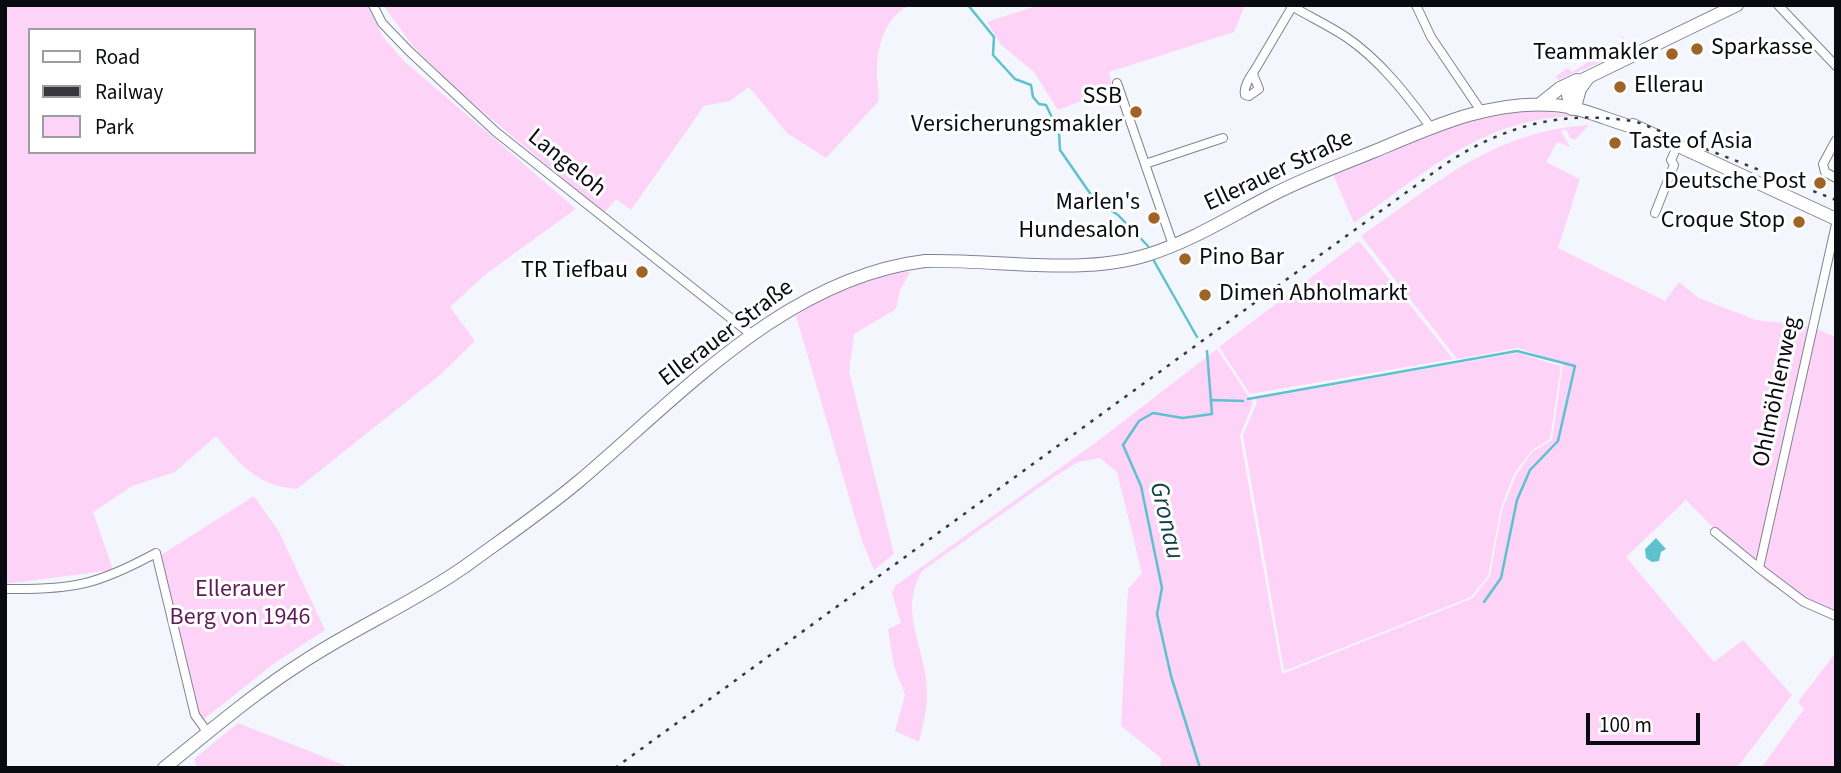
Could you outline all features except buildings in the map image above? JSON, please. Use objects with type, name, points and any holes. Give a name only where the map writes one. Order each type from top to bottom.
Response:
[{"type":"main road","points":[[1540,104],[1566,84],[1737,5]]},
{"type":"main road","points":[[1570,106],[1568,95],[1572,87],[1590,75]]},
{"type":"main road","name":"Ellerauer Straße","points":[[164,768],[280,677],[334,642],[431,589],[541,511],[752,335],[803,301],[834,286],[903,264],[967,260],[1085,265],[1125,260],[1173,245],[1274,194],[1431,128],[1481,111],[1540,104],[1570,106],[1640,129],[1836,219]]},
{"type":"street","name":"Langeloh","points":[[373,5],[382,23],[409,51],[496,132],[752,335]]},
{"type":"street","points":[[1416,5],[1431,37],[1481,111]]},
{"type":"street","points":[[1778,5],[1836,66]]},
{"type":"street","points":[[1252,74],[1291,6],[1329,26],[1369,56],[1431,128]]},
{"type":"street","points":[[1117,83],[1173,245]]},
{"type":"street","points":[[1145,164],[1223,138]]},
{"type":"street","points":[[1836,140],[1823,164],[1825,173],[1836,178]]},
{"type":"street","points":[[1654,213],[1674,165],[1671,160],[1677,147]]},
{"type":"street","name":"Ohlmöhlenweg","points":[[1759,568],[1836,224]]},
{"type":"street","points":[[1715,532],[1804,602],[1836,616]]},
{"type":"street","points":[[5,589],[48,590],[87,584],[107,579],[156,552],[194,716],[208,733]]},
{"type":"green space","points":[[5,5],[367,5],[383,37],[404,61],[576,209],[486,274],[450,307],[475,341],[440,375],[297,489],[260,479],[242,465],[216,436],[175,472],[132,486],[93,512],[113,570],[5,584]]},
{"type":"green space","points":[[383,5],[911,5],[895,16],[880,44],[877,65],[878,102],[826,158],[787,133],[749,87],[730,101],[704,106],[631,210],[616,199],[604,213],[457,90],[413,46]]},
{"type":"green space","points":[[1039,5],[1245,5],[1234,32],[1109,72],[1113,89],[1058,110],[1034,72],[1001,45],[987,22]]},
{"type":"green space","points":[[1621,35],[1632,49],[1558,80],[1556,76],[1568,68],[1572,72],[1623,41]]},
{"type":"green space","points":[[1532,110],[1580,116],[1546,118],[1515,125],[1486,136],[1433,166],[1354,223],[1332,172],[1455,126]]},
{"type":"green space","points":[[1589,125],[1575,140],[1570,138],[1566,129],[1561,131],[1570,147],[1557,142],[1546,162],[1580,179],[1558,248],[1665,301],[1679,282],[1699,298],[1756,320],[1810,326],[1836,337],[1836,621],[1768,583],[1686,500],[1626,557],[1714,662],[1743,640],[1792,695],[1737,768],[1160,768],[1161,758],[1121,726],[1128,589],[1142,573],[1117,472],[1100,458],[1078,462],[1054,477],[922,571],[912,600],[915,629],[925,673],[925,715],[919,742],[895,731],[905,695],[894,666],[888,629],[901,623],[892,593],[895,586],[1099,440],[1217,349],[1253,403],[1240,436],[1282,674],[1473,598],[1490,576],[1502,510],[1516,475],[1532,452],[1552,440],[1563,363],[1518,348],[1457,359],[1361,236],[1441,179],[1494,149],[1554,130]]},
{"type":"green space","points":[[1359,241],[1453,359],[1250,394],[1219,347]]},
{"type":"green space","points":[[899,270],[910,272],[900,290],[896,309],[854,334],[849,371],[894,554],[874,570],[862,541],[796,316],[832,292]]},
{"type":"green space","points":[[1517,353],[1561,366],[1550,439],[1531,451],[1514,474],[1501,507],[1488,576],[1471,597],[1284,671],[1243,435],[1257,402],[1255,399]]},
{"type":"green space","name":"Ellerauer Berg von 1946","points":[[254,496],[279,532],[325,630],[276,662],[204,719],[197,711],[161,555]]},
{"type":"green space","points":[[1836,652],[1836,768],[1761,768],[1804,709],[1798,702]]},
{"type":"green space","points":[[238,723],[352,768],[197,768],[194,759]]},
{"type":"water","points":[[1656,538],[1666,549],[1661,552],[1659,561],[1652,562],[1646,558],[1645,549]]},
{"type":"waterway","name":"Gronau","points":[[968,5],[994,37],[993,55],[1015,79],[1031,85],[1033,97],[1039,104],[1046,105],[1059,132],[1060,150],[1094,199],[1118,215],[1148,246]]},
{"type":"waterway","name":"Gronau","points":[[1154,261],[1197,337]]},
{"type":"waterway","name":"Gronau","points":[[1200,768],[1171,676],[1157,614],[1162,588],[1141,486],[1123,445],[1139,421],[1153,413],[1183,418],[1212,414],[1207,351]]},
{"type":"waterway","points":[[1248,399],[1517,351],[1575,366],[1558,441],[1530,470],[1517,500],[1501,578],[1484,602]]},
{"type":"waterway","points":[[1212,400],[1243,401]]},
{"type":"railway","points":[[615,768],[1444,165],[1489,140],[1512,130],[1560,119],[1610,118],[1637,122],[1836,200]]},
{"type":"place","name":"Sparkasse","points":[[1697,49]]},
{"type":"place","name":"Teammakler","points":[[1672,54]]},
{"type":"place","name":"Ellerau","points":[[1620,87]]},
{"type":"place","name":"SSB Versicherungsmakler","points":[[1136,112]]},
{"type":"place","name":"Taste of Asia","points":[[1615,143]]},
{"type":"place","name":"Deutsche Post","points":[[1820,183]]},
{"type":"place","name":"Marlen's Hundesalon","points":[[1154,218]]},
{"type":"place","name":"Croque Stop","points":[[1799,222]]},
{"type":"place","name":"Pino Bar","points":[[1185,259]]},
{"type":"place","name":"TR Tiefbau","points":[[642,272]]},
{"type":"place","name":"Dimen Abholmarkt","points":[[1205,295]]}]
